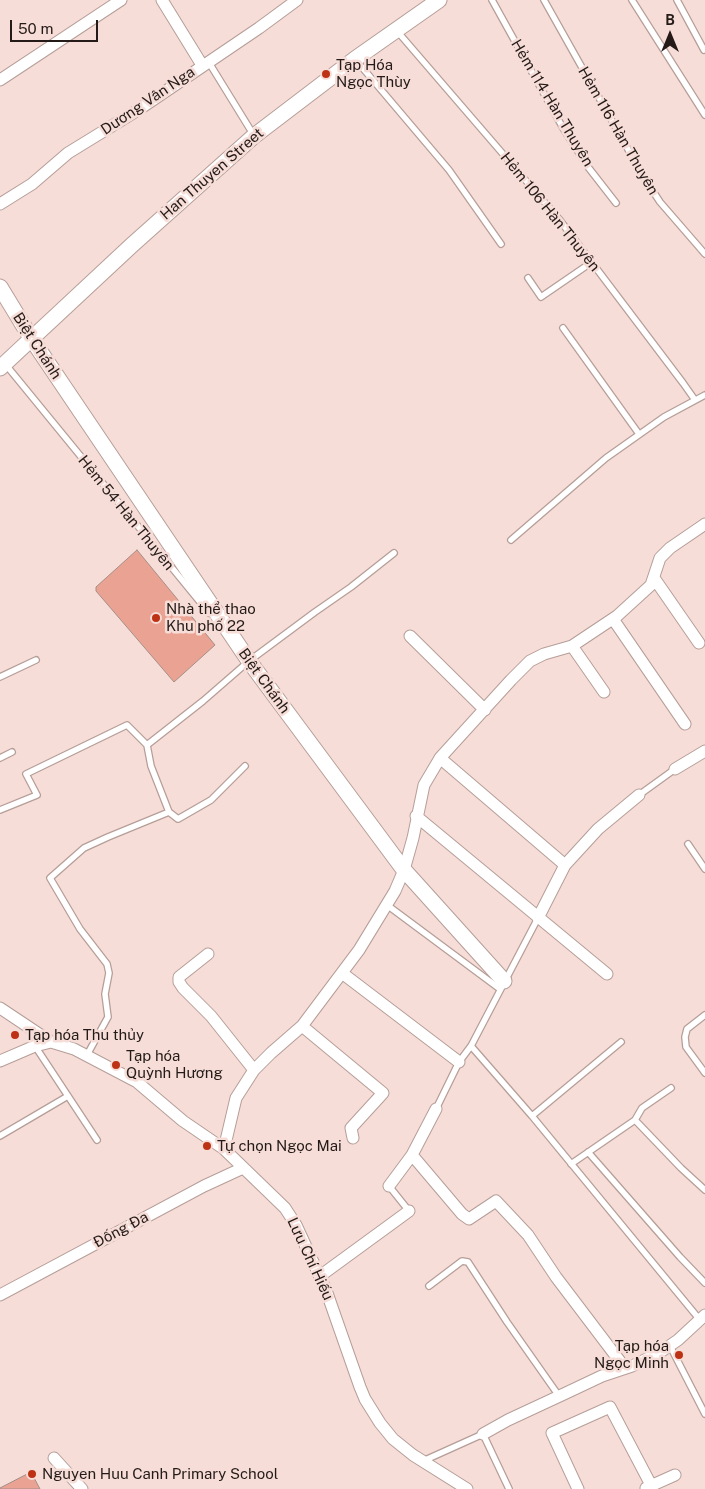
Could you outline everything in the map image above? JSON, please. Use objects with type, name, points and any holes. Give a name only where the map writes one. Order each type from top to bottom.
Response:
[{"type":"street","points":[[0,80],[121,0]]},
{"type":"street","points":[[162,0],[205,63]]},
{"type":"street","name":"Dương Vân Nga","points":[[0,204],[32,184],[68,153],[138,110],[297,0]]},
{"type":"street","name":"Han Thuyen Street","points":[[2,364],[254,136],[439,0]]},
{"type":"street","name":"Biệt Chánh","points":[[0,287],[31,338],[249,660],[404,870],[502,985]]},
{"type":"street","points":[[224,1149],[236,1098],[254,1070],[271,1052],[302,1026],[359,950],[395,891],[404,870],[413,838],[424,784],[440,758],[511,680],[530,662],[544,654],[572,646],[613,619],[651,585],[660,558],[670,548],[705,524]]},
{"type":"street","points":[[654,578],[699,643]]},
{"type":"street","points":[[613,619],[684,724]]},
{"type":"street","points":[[410,636],[485,710]]},
{"type":"street","points":[[572,646],[604,692]]},
{"type":"street","points":[[675,769],[705,751]]},
{"type":"street","points":[[440,758],[565,866]]},
{"type":"street","points":[[538,918],[565,866],[598,829],[639,795]]},
{"type":"street","points":[[416,816],[607,974]]},
{"type":"street","points":[[208,954],[179,977],[179,982],[216,1021],[254,1070]]},
{"type":"street","points":[[342,973],[460,1062]]},
{"type":"street","name":"Lưu Chí Hiếu","points":[[0,1008],[50,1042],[74,1049],[137,1082],[184,1122],[224,1149],[285,1208],[291,1216],[320,1276],[365,1399],[380,1423],[393,1439],[421,1462],[467,1489]]},
{"type":"street","points":[[302,1026],[383,1093],[351,1128],[353,1138]]},
{"type":"street","points":[[0,1061],[35,1046],[50,1042]]},
{"type":"street","points":[[389,1186],[412,1155],[436,1109]]},
{"type":"street","points":[[412,1155],[466,1218],[471,1218],[496,1201],[528,1236],[556,1277],[625,1368]]},
{"type":"street","name":"Đống Đa","points":[[0,1295],[204,1186],[243,1168]]},
{"type":"street","points":[[320,1276],[409,1211]]},
{"type":"street","points":[[483,1434],[558,1396],[659,1353],[670,1346],[702,1317]]},
{"type":"street","points":[[578,1489],[552,1433],[610,1407],[648,1487],[675,1475]]},
{"type":"street","points":[[54,1458],[82,1489]]},
{"type":"lane","name":"Hẻm 114 Hàn Thuyên","points":[[492,0],[563,128],[588,167],[616,203]]},
{"type":"lane","name":"Hẻm 116 Hàn Thuyên","points":[[544,0],[643,176],[660,202],[705,254]]},
{"type":"lane","points":[[632,0],[705,115]]},
{"type":"lane","points":[[677,0],[704,50]]},
{"type":"lane","name":"Hẻm 106 Hàn Thuyên","points":[[397,31],[560,219],[695,400]]},
{"type":"lane","points":[[355,60],[448,170],[501,244]]},
{"type":"lane","points":[[205,63],[254,136]]},
{"type":"lane","points":[[528,278],[541,297],[592,262]]},
{"type":"lane","points":[[564,328],[639,434]]},
{"type":"lane","name":"Hẻm 54 Hàn Thuyên","points":[[2,364],[249,660]]},
{"type":"lane","points":[[511,540],[606,458],[664,417],[705,395]]},
{"type":"lane","points":[[147,745],[203,701],[249,660],[351,588],[394,552]]},
{"type":"lane","points":[[0,677],[36,660]]},
{"type":"lane","points":[[0,810],[37,795],[26,774],[127,725],[147,745],[150,766],[169,812],[178,819],[211,800],[245,766]]},
{"type":"lane","points":[[0,758],[12,752]]},
{"type":"lane","points":[[639,795],[675,769]]},
{"type":"lane","points":[[87,1055],[108,1017],[105,994],[109,972],[107,964],[80,929],[50,878],[84,848],[169,812]]},
{"type":"lane","points":[[688,844],[705,869]]},
{"type":"lane","points":[[387,904],[502,985]]},
{"type":"lane","points":[[436,1109],[538,918]]},
{"type":"lane","points":[[705,1015],[687,1029],[685,1037],[686,1048],[705,1073]]},
{"type":"lane","points":[[532,1116],[621,1042]]},
{"type":"lane","points":[[35,1046],[97,1140]]},
{"type":"lane","points":[[471,1046],[702,1317]]},
{"type":"lane","points":[[571,1164],[635,1120],[642,1108],[671,1088]]},
{"type":"lane","points":[[0,1136],[68,1096]]},
{"type":"lane","points":[[635,1120],[705,1190]]},
{"type":"lane","points":[[588,1152],[680,1258],[705,1283]]},
{"type":"lane","points":[[389,1186],[409,1211]]},
{"type":"lane","points":[[429,1286],[462,1261],[468,1262],[558,1396]]},
{"type":"lane","points":[[670,1346],[705,1414]]},
{"type":"lane","points":[[421,1462],[483,1434],[509,1489]]},
{"type":"building","name":"Nhà thể thao Khu phố 22","points":[[137,550],[215,645],[174,682],[96,591],[96,587]]},
{"type":"building","points":[[31,1472],[40,1489],[0,1489],[0,1488]]},
{"type":"place","name":"Tạp Hóa Ngọc Thùy","points":[[326,74]]},
{"type":"place","name":"Nhà thể thao Khu phố 22","points":[[156,618]]},
{"type":"place","name":"Tạp hóa Thu thủy","points":[[15,1035]]},
{"type":"place","name":"Tạp hóa Quỳnh Hương","points":[[116,1065]]},
{"type":"place","name":"Tự chọn Ngọc Mai","points":[[207,1146]]},
{"type":"place","name":"Tạp hóa Ngọc Minh","points":[[679,1355]]},
{"type":"place","name":"Nguyen Huu Canh Primary School","points":[[32,1474]]}]
